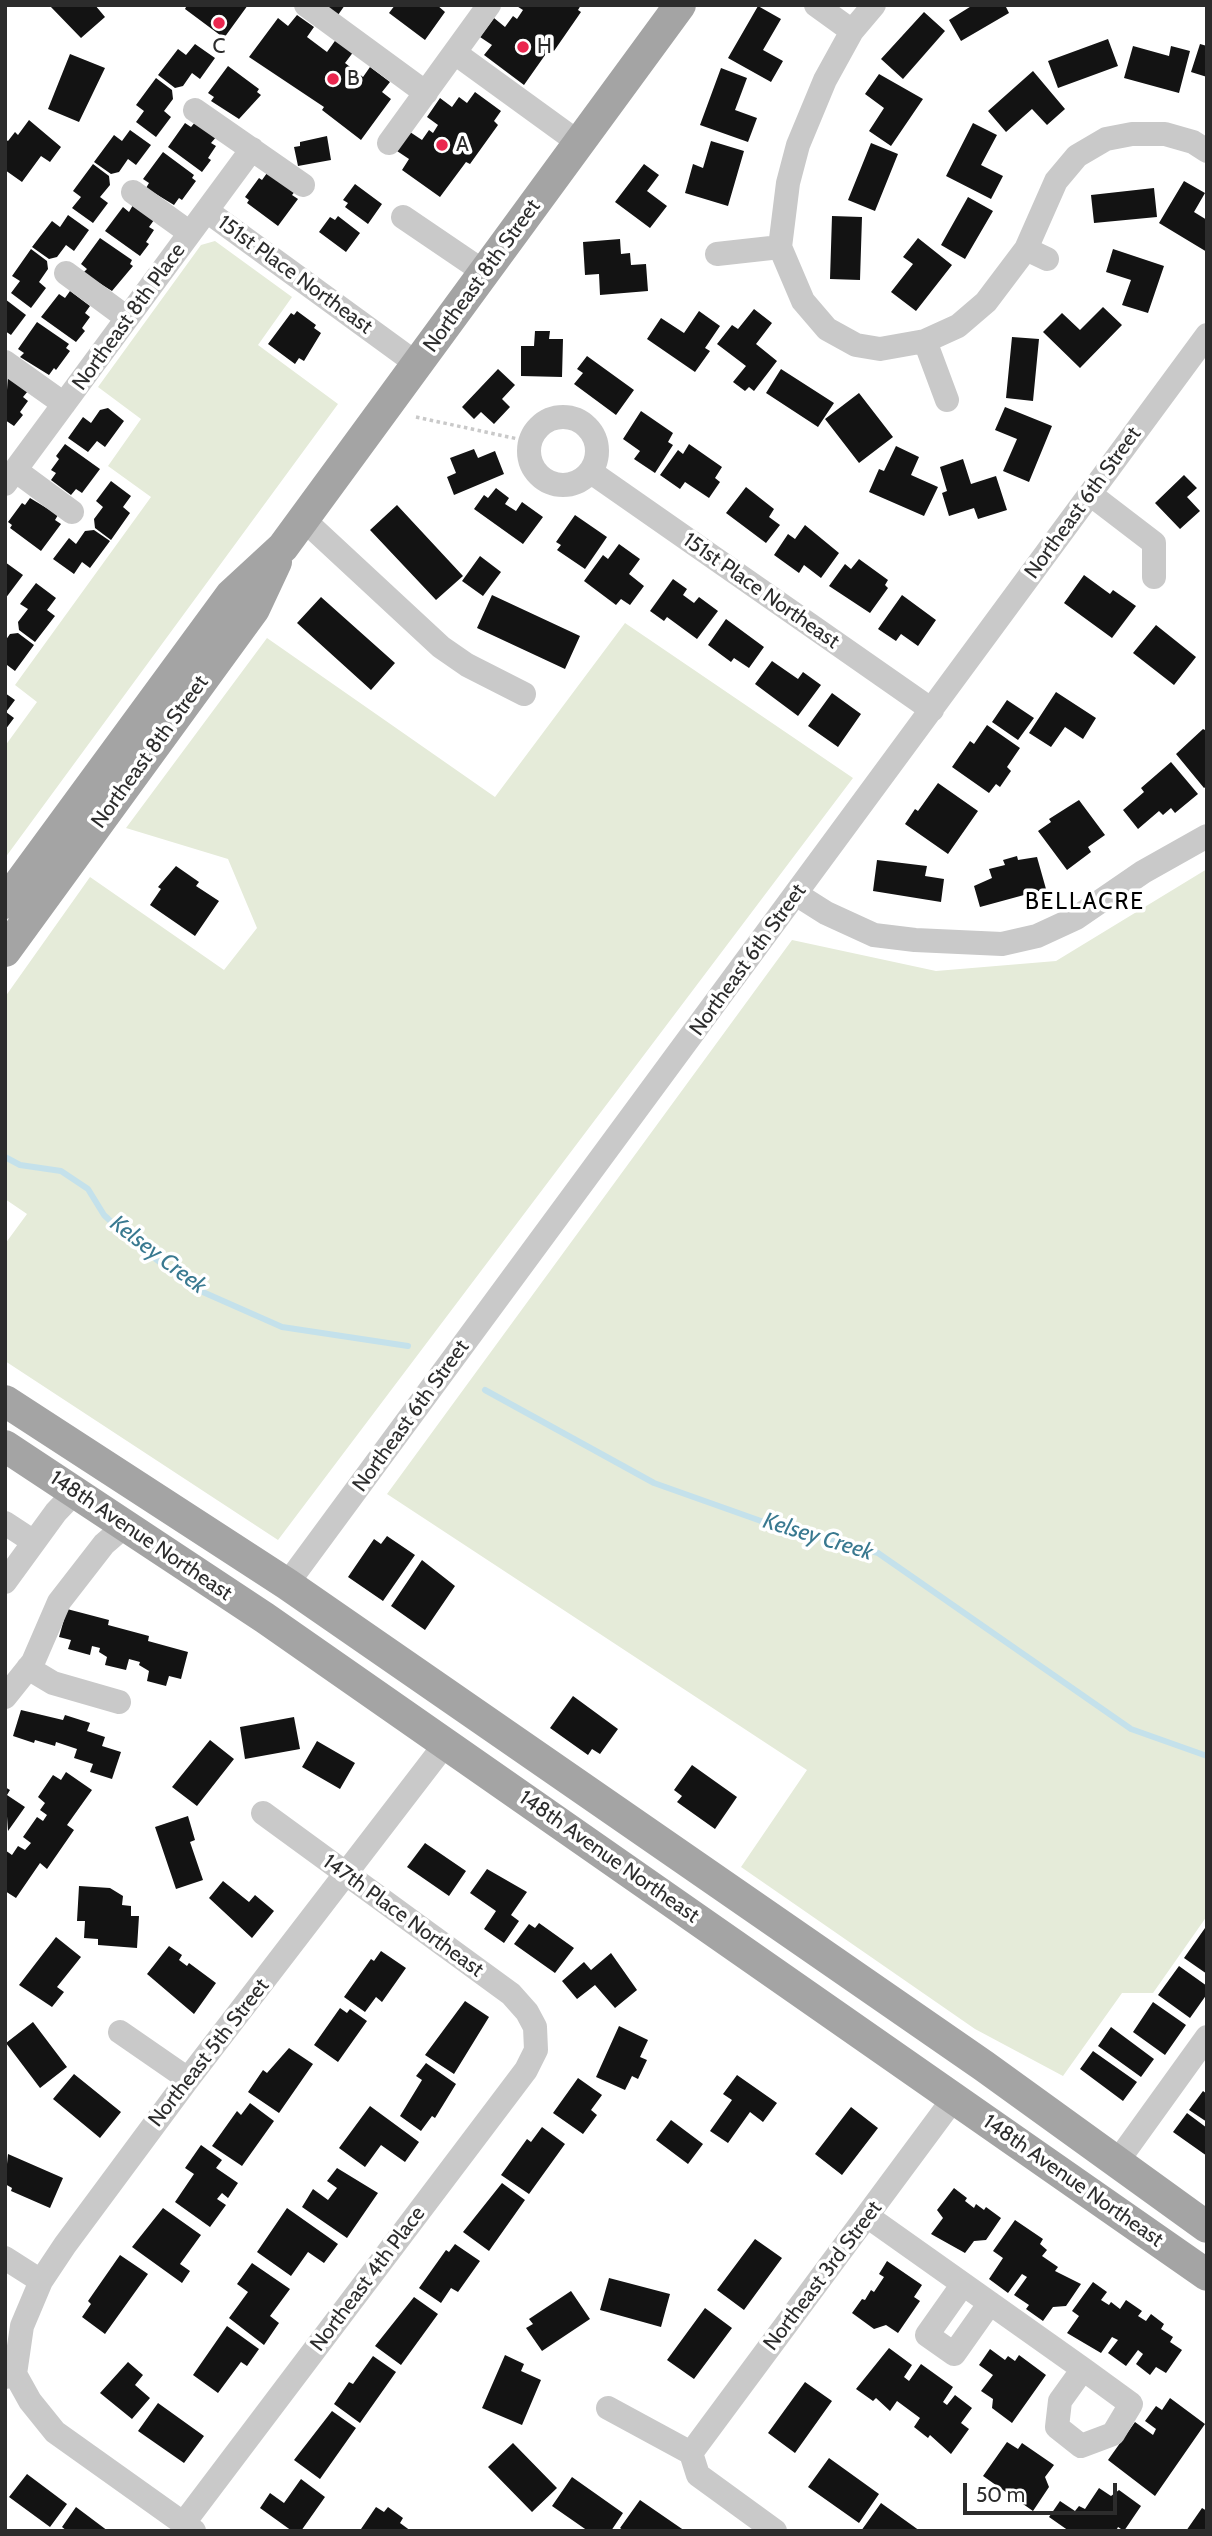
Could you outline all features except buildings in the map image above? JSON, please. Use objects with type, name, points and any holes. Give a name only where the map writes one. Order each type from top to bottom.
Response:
[{"type":"main road","name":"Northeast 8th Street","points":[[5,951],[254,609],[283,547],[680,5]]},
{"type":"main road","name":"Northeast 8th Street","points":[[5,903],[231,595],[283,547]]},
{"type":"main road","name":"148th Avenue Northeast","points":[[5,1401],[288,1584],[972,2059],[1207,2227]]},
{"type":"main road","name":"148th Avenue Northeast","points":[[5,1446],[76,1491],[446,1743],[1207,2274]]},
{"type":"main road","points":[[76,1491],[91,1478],[100,1477],[169,1508]]},
{"type":"main road","points":[[1054,2167],[1132,2206],[1142,2207],[1152,2203],[1159,2193]]},
{"type":"street","points":[[306,5],[426,93]]},
{"type":"street","points":[[389,143],[489,5]]},
{"type":"street","points":[[816,5],[852,31]]},
{"type":"street","points":[[874,5],[852,31],[825,80],[798,145],[788,183],[780,247],[803,301],[827,329],[856,345],[880,349],[925,341],[958,326],[1036,254],[1056,181],[1077,156],[1105,139],[1132,134],[1165,134],[1193,142],[1207,150]]},
{"type":"street","points":[[455,53],[579,143]]},
{"type":"street","points":[[195,110],[303,185]]},
{"type":"street","name":"Northeast 8th Place","points":[[10,477],[252,149]]},
{"type":"street","points":[[133,192],[190,233]]},
{"type":"street","name":"151st Place Northeast","points":[[207,211],[417,364]]},
{"type":"street","points":[[403,217],[484,272]]},
{"type":"street","points":[[717,254],[780,247]]},
{"type":"street","points":[[66,273],[127,318]]},
{"type":"street","name":"Northeast 6th Street","points":[[288,1584],[1207,335]]},
{"type":"street","points":[[925,341],[947,400]]},
{"type":"street","points":[[5,362],[64,404]]},
{"type":"street","name":"151st Place Northeast","points":[[591,472],[932,710]]},
{"type":"street","points":[[10,477],[72,513]]},
{"type":"street","points":[[1090,494],[1154,543],[1154,577]]},
{"type":"street","points":[[303,519],[441,647],[467,665],[524,694]]},
{"type":"street","points":[[796,894],[826,913],[874,935],[915,940],[1002,944],[1037,936],[1076,918],[1143,872],[1207,836]]},
{"type":"street","points":[[5,1582],[56,1512],[76,1491]]},
{"type":"street","points":[[5,1523],[34,1542]]},
{"type":"street","points":[[5,1697],[28,1668],[59,1602],[104,1544],[126,1525]]},
{"type":"street","points":[[28,1668],[53,1683],[119,1702]]},
{"type":"street","name":"Northeast 5th Street","points":[[10,2376],[22,2326],[41,2281],[188,2079],[347,1876],[446,1743]]},
{"type":"street","name":"147th Place Northeast","points":[[263,1813],[510,1994],[527,2012],[535,2027]]},
{"type":"street","name":"Northeast 4th Place","points":[[188,2527],[526,2070],[536,2050],[535,2027]]},
{"type":"street","points":[[120,2032],[188,2079]]},
{"type":"street","points":[[1116,2162],[1207,2037]]},
{"type":"street","name":"Northeast 3rd Street","points":[[691,2453],[954,2098]]},
{"type":"street","points":[[867,2216],[1083,2369]]},
{"type":"street","points":[[5,2258],[41,2281]]},
{"type":"street","points":[[963,2284],[927,2335],[945,2348],[954,2354],[990,2303]]},
{"type":"street","points":[[10,2376],[55,2432],[188,2527]]},
{"type":"street","points":[[608,2408],[691,2453],[698,2475],[775,2531]]},
{"type":"path","points":[[416,416],[518,439]]},
{"type":"green space","points":[[215,241],[292,297],[258,345],[338,404],[5,858],[5,746],[37,702],[15,685],[151,497],[108,466],[141,419],[98,387],[201,245]]},
{"type":"green space","points":[[625,623],[853,778],[278,1540],[5,1361],[5,1244],[27,1214],[5,1199],[5,997],[90,877],[224,970],[257,928],[228,859],[126,828],[267,638],[495,797]]},
{"type":"green space","points":[[1207,869],[1207,1916],[1153,1993],[1122,1993],[1063,2076],[975,2029],[741,1867],[807,1770],[387,1494],[792,940],[936,971],[1056,961]]},
{"type":"waterway","name":"Kelsey Creek","points":[[5,1157],[20,1165],[61,1171],[88,1189],[104,1215],[133,1242],[196,1289],[282,1327],[408,1346]]},
{"type":"waterway","name":"Kelsey Creek","points":[[485,1390],[654,1483],[761,1521],[878,1553],[1131,1729],[1207,1756]]},
{"type":"place","name":"C","points":[[219,23]]},
{"type":"place","name":"H","points":[[523,47]]},
{"type":"place","name":"B","points":[[333,79]]},
{"type":"place","name":"A","points":[[442,145]]},
{"type":"district","name":"BELLACRE","points":[[1085,902]]}]
